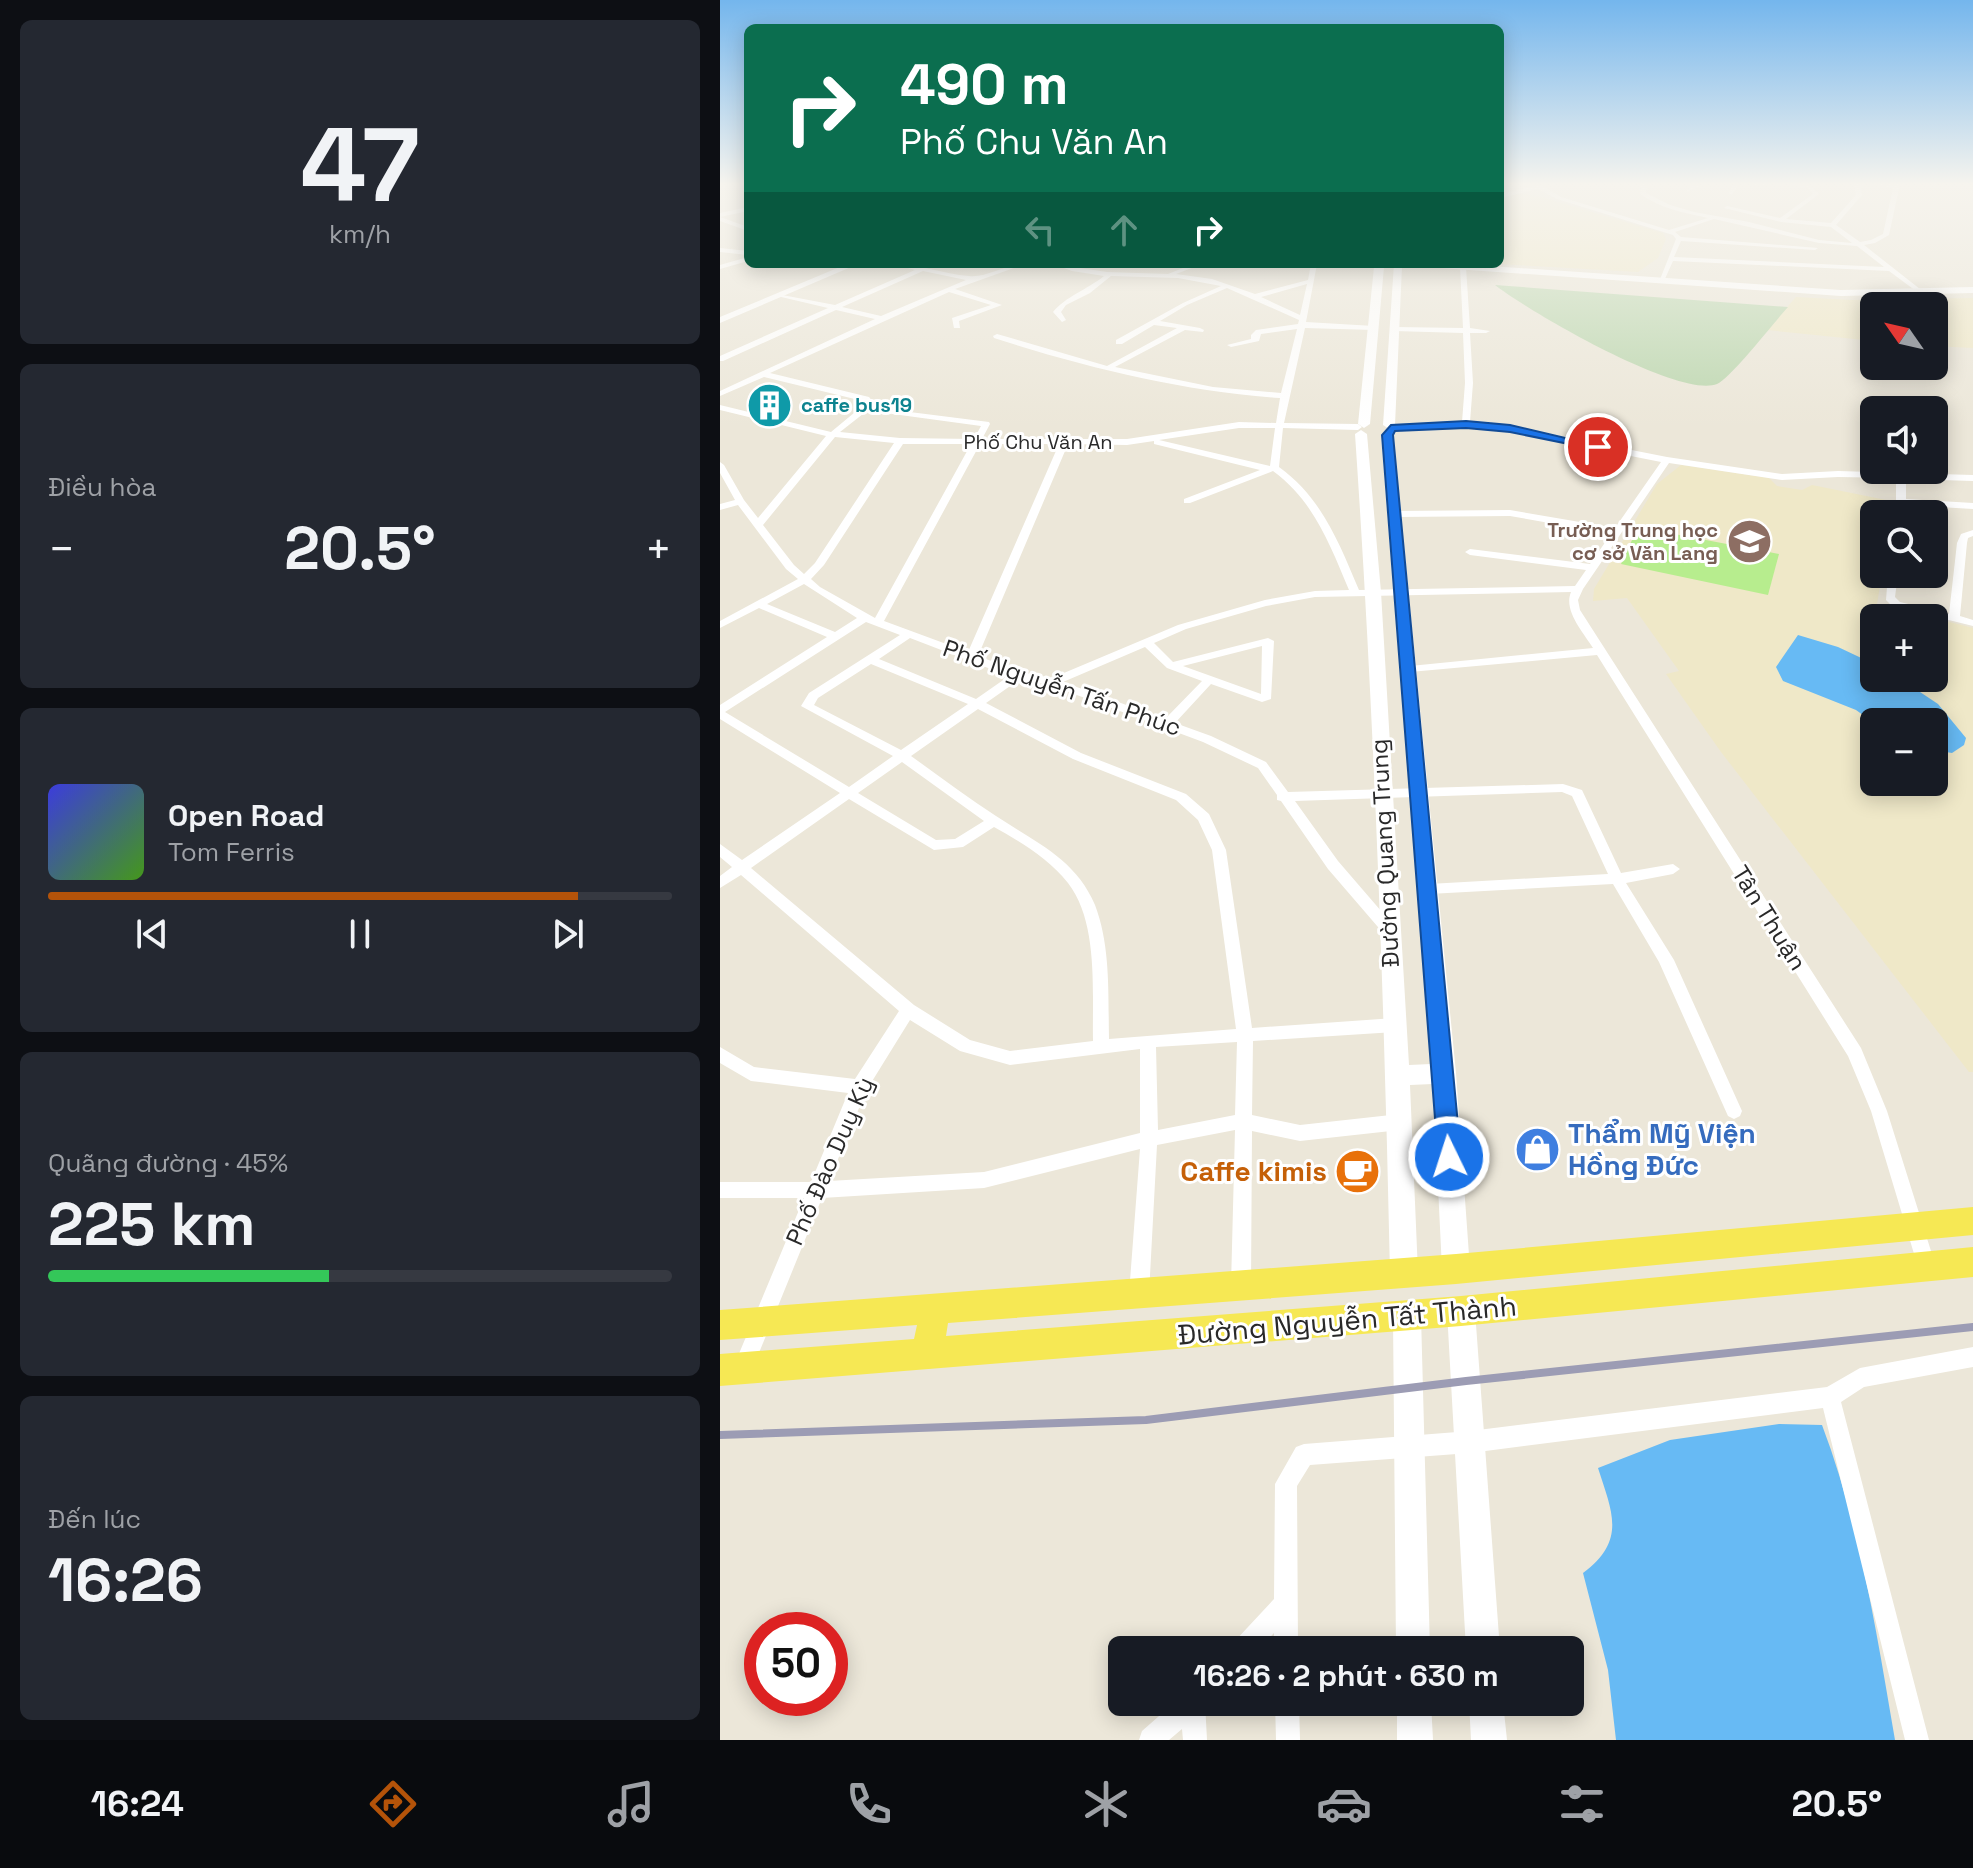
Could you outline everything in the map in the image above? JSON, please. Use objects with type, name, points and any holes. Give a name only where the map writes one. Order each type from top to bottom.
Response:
[{"type":"main road","name":"Đường Quang Trung","points":[[1374,268],[1374,328],[1361,428],[1364,592],[1382,792],[1398,1076],[1404,1273]]},
{"type":"main road","name":"Đường Quang Trung","points":[[1400,268],[1389,429],[1444,1073],[1456,1269]]},
{"type":"main road","points":[[1361,428],[1376,437],[1389,429]]},
{"type":"main road","points":[[1398,1076],[1444,1073]]},
{"type":"main road","name":"Đường Nguyễn Tất Thành","points":[[720,1325],[1456,1269],[1913,1229],[1973,1221]]},
{"type":"main road","name":"Đường Nguyễn Tất Thành","points":[[731,1370],[1407,1316],[1973,1262]]},
{"type":"main road","points":[[927,1354],[935,1310]]},
{"type":"main road","points":[[1461,1311],[1482,1636]]},
{"type":"main road","points":[[1407,1316],[1413,1636]]},
{"type":"main road","points":[[1414,1716],[1415,1740]]},
{"type":"main road","points":[[1487,1716],[1489,1740]]},
{"type":"street","points":[[1661,281],[1667,265]]},
{"type":"street","points":[[1805,265],[1887,269]]},
{"type":"street","points":[[1882,265],[1921,292]]},
{"type":"street","points":[[720,320],[844,268]]},
{"type":"street","points":[[917,268],[973,279]]},
{"type":"street","points":[[720,394],[947,289],[1009,268]]},
{"type":"street","points":[[1066,268],[1077,272],[1194,278],[1253,297],[1303,323]]},
{"type":"street","points":[[1167,276],[1188,268]]},
{"type":"street","points":[[1272,468],[1277,426],[1313,268]]},
{"type":"street","points":[[1463,268],[1469,383],[1466,424]]},
{"type":"street","points":[[1477,268],[1860,293]]},
{"type":"street","points":[[720,359],[922,269]]},
{"type":"street","points":[[1062,320],[1057,312],[1064,304],[1088,292],[1113,273]]},
{"type":"street","points":[[1253,297],[1311,281]]},
{"type":"street","points":[[1119,342],[1152,322],[1225,287]]},
{"type":"street","points":[[947,289],[998,305],[955,320],[957,326]]},
{"type":"street","points":[[1939,292],[1973,290]]},
{"type":"street","points":[[779,295],[882,318]]},
{"type":"street","points":[[1152,322],[1200,330]]},
{"type":"street","points":[[1231,345],[1255,341],[1255,335],[1259,332],[1303,323],[1374,328]]},
{"type":"street","points":[[1108,368],[1185,327]]},
{"type":"street","points":[[1394,329],[1486,331]]},
{"type":"street","points":[[997,336],[1108,368],[1240,392],[1285,396]]},
{"type":"street","points":[[758,525],[832,435],[870,403],[866,399],[763,374]]},
{"type":"street","name":"Phố Chu Văn An","points":[[720,407],[832,435],[900,441],[1151,441],[1225,426],[1361,428]]},
{"type":"street","points":[[867,407],[901,415],[984,423],[878,623]]},
{"type":"street","points":[[1389,429],[1466,424],[1782,477],[1860,476]]},
{"type":"street","points":[[720,625],[805,579],[819,565],[900,441]]},
{"type":"street","points":[[1151,441],[1272,468],[1287,476],[1319,510],[1364,592]]},
{"type":"street","points":[[972,656],[1064,443]]},
{"type":"street","points":[[1053,682],[1182,627],[1265,603],[1315,594],[1578,589],[1667,460]]},
{"type":"street","points":[[1187,501],[1272,468]]},
{"type":"street","name":"Phố Nguyễn Tấn Phúc","points":[[721,470],[740,501],[790,567],[865,618],[1018,675],[1053,682],[1239,752],[1262,765],[1333,865],[1389,930]]},
{"type":"street","points":[[1948,477],[1973,478]]},
{"type":"street","points":[[720,507],[740,501]]},
{"type":"street","points":[[1948,505],[1973,506]]},
{"type":"street","points":[[1396,514],[1510,513],[1619,532]]},
{"type":"street","points":[[1954,619],[1962,543],[1964,536],[1973,533]]},
{"type":"street","points":[[1470,552],[1594,568]]},
{"type":"street","points":[[1891,588],[1890,598],[1896,604],[1973,623]]},
{"type":"street","name":"Tân Thuận","points":[[1578,589],[1573,600],[1575,610],[1855,1053],[1879,1111],[1927,1267]]},
{"type":"street","points":[[759,604],[837,637]]},
{"type":"street","points":[[865,618],[720,712],[852,791],[934,845],[958,844],[994,821]]},
{"type":"street","points":[[909,634],[813,696],[807,706],[902,756],[994,821],[1024,838],[1079,887],[1089,910],[1097,957],[1101,1046]]},
{"type":"street","points":[[1147,642],[1171,666],[1257,698],[1267,696],[1268,641],[1171,666]]},
{"type":"street","points":[[1410,669],[1600,651]]},
{"type":"street","points":[[870,659],[976,703],[1077,756],[1181,797],[1204,817],[1219,850],[1245,1033],[1241,1286]]},
{"type":"street","points":[[720,883],[1018,675]]},
{"type":"street","points":[[1166,725],[1208,681]]},
{"type":"street","points":[[1282,797],[1570,789],[1583,800],[1617,879],[1666,960],[1734,1111]]},
{"type":"street","points":[[720,849],[908,1010],[966,1046],[1010,1058],[1148,1041],[1395,1025]]},
{"type":"street","points":[[1429,889],[1617,879],[1673,869]]},
{"type":"street","name":"Phố Đào Duy Kỳ","points":[[731,1370],[759,1324],[859,1087],[908,1010]]},
{"type":"street","points":[[1139,1294],[1149,1139],[1148,1041]]},
{"type":"street","points":[[720,1054],[751,1074],[859,1087]]},
{"type":"street","points":[[720,1190],[815,1190],[984,1180],[1149,1139],[1243,1121],[1300,1133],[1400,1122]]},
{"type":"street","points":[[1286,1636],[1286,1484],[1293,1468],[1304,1455],[1470,1442],[1830,1397],[1860,1378],[1972,1359]]},
{"type":"street","points":[[1830,1397],[1917,1740]]},
{"type":"street","points":[[1255,1636],[1286,1604]]},
{"type":"street","points":[[1151,1740],[1178,1716]]},
{"type":"street","points":[[1193,1716],[1195,1740]]},
{"type":"street","points":[[1287,1716],[1288,1740]]},
{"type":"shaded area","points":[[1521,265],[1648,265],[1638,272]]},
{"type":"shaded area","points":[[1796,297],[1860,300],[1860,340],[1767,330]]},
{"type":"shaded area","points":[[1948,298],[1973,298],[1973,348],[1948,347]]},
{"type":"shaded area","points":[[1681,465],[1769,478],[1777,486],[1802,490],[1812,485],[1886,500],[1860,500],[1860,588],[1880,588],[1877,604],[1860,604],[1860,692],[1948,692],[1948,622],[1973,628],[1973,1072],[1969,1072],[1721,752],[1666,674],[1679,671],[1627,598],[1593,601],[1594,589],[1657,484]]},
{"type":"green space","points":[[1495,285],[1788,307],[1724,380],[1717,384],[1698,385],[1671,379],[1604,350],[1538,314]]},
{"type":"green space","points":[[1638,527],[1779,554],[1768,595],[1621,564]]},
{"type":"water","points":[[1798,635],[1860,657],[1860,692],[1920,692],[1941,708],[1860,708],[1860,713],[1783,681],[1776,667]]},
{"type":"water","points":[[1948,716],[1966,738],[1964,745],[1948,752]]},
{"type":"water","points":[[1779,1424],[1822,1425],[1857,1541],[1895,1740],[1616,1740],[1608,1670],[1583,1573],[1597,1561],[1611,1537],[1611,1512],[1598,1468],[1670,1440]]},
{"type":"railway","points":[[720,1435],[1146,1420],[1466,1381],[1973,1327]]},
{"type":"place","name":"caffe bus19","points":[[770,405]]},
{"type":"place","name":"Trường Trung học cơ sở Văn Lang","points":[[1749,541]]},
{"type":"place","name":"Thẩm Mỹ Viện Hồng Đức","points":[[1537,1149]]},
{"type":"place","name":"Caffe kimis","points":[[1358,1171]]},
{"type":"route","points":[[1449,1157],[1410,669],[1387,435],[1391,428],[1466,424],[1510,429],[1598,447]]}]
